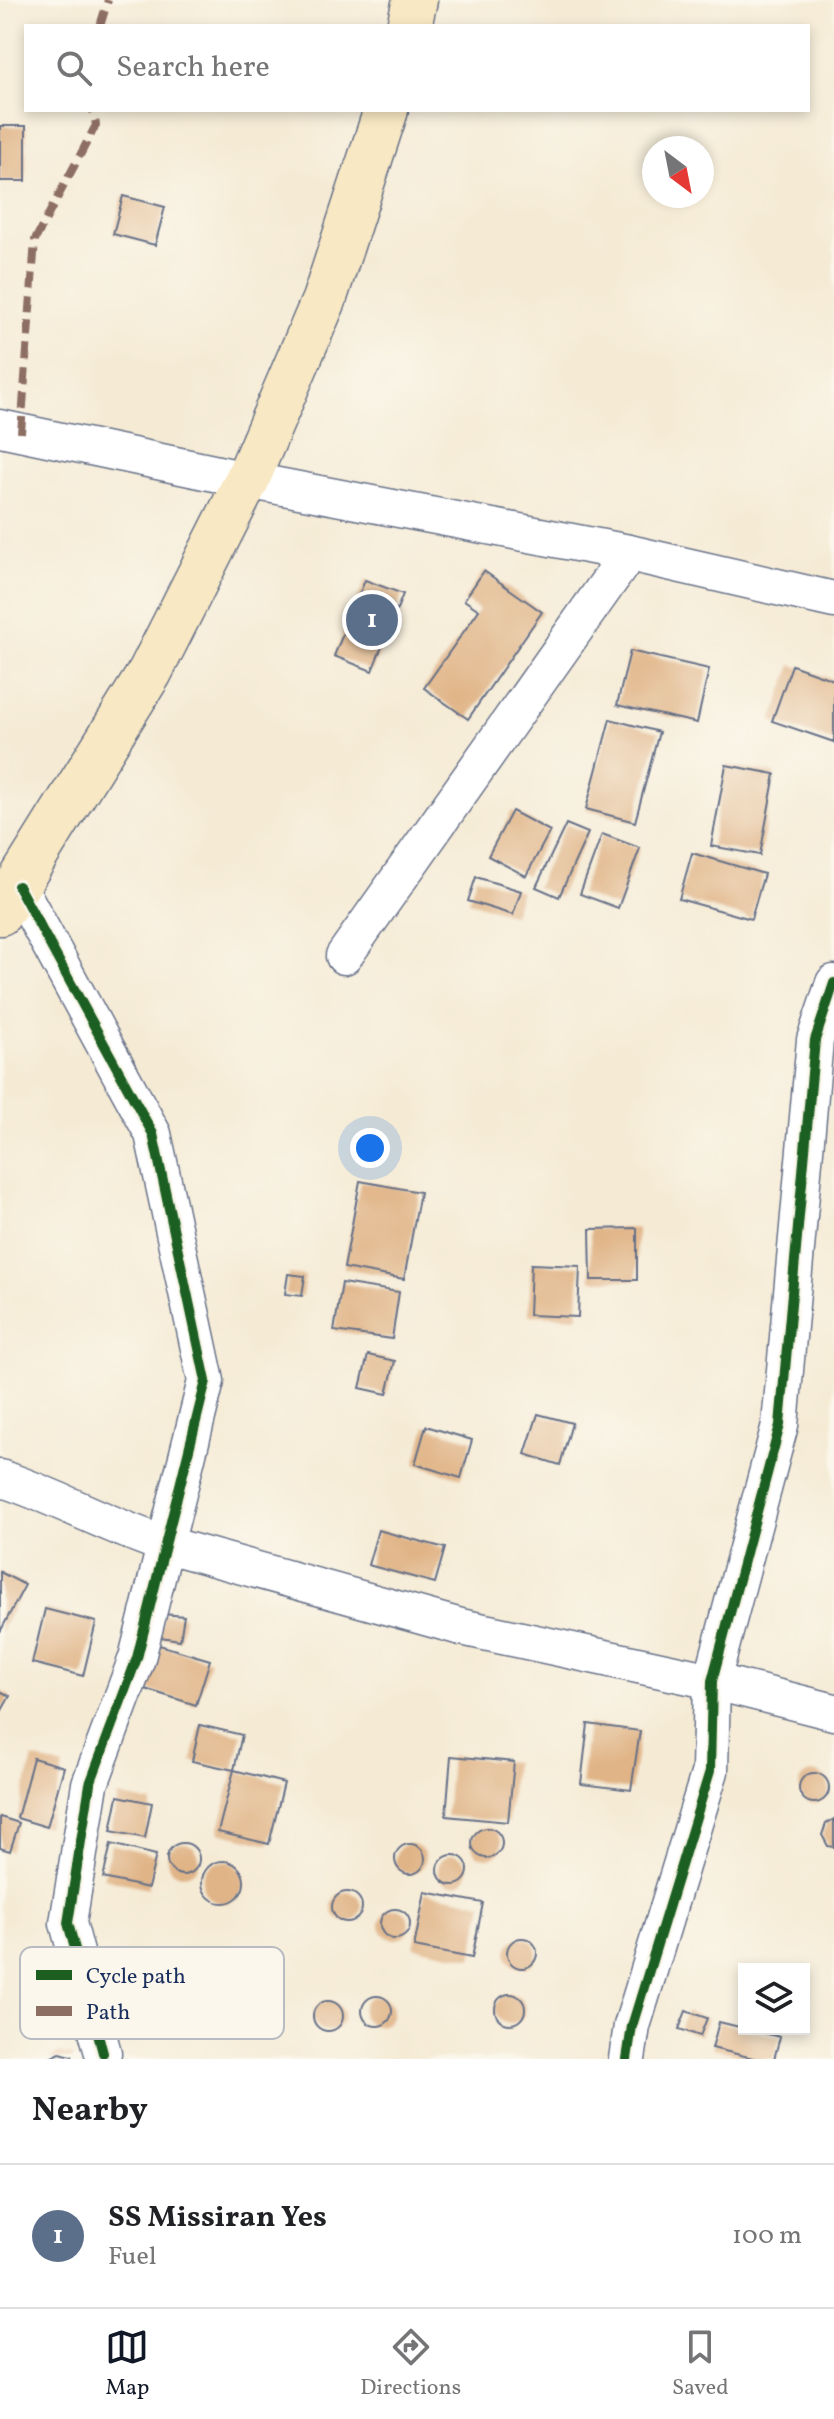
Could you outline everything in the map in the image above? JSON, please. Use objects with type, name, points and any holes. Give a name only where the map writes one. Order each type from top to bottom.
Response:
[{"type":"main road","points":[[409,24],[415,0]]},
{"type":"main road","points":[[9,900],[150,672],[247,480],[324,300],[385,112]]},
{"type":"street","points":[[0,428],[247,480],[629,553],[834,600]]},
{"type":"street","points":[[344,956],[629,553]]},
{"type":"street","points":[[9,900],[153,1134],[206,1381],[137,1658],[90,1784],[68,1923],[74,1947]]},
{"type":"street","points":[[627,2059],[632,2026],[710,1771],[712,1681],[780,1425],[815,1040],[834,983]]},
{"type":"street","points":[[0,1478],[28,1487],[122,1531],[164,1544],[461,1627],[712,1681],[834,1712]]},
{"type":"street","points":[[99,2039],[103,2053]]},
{"type":"building","points":[[0,126],[26,126],[26,181],[0,181]]},
{"type":"building","points":[[123,196],[165,207],[155,245],[113,234]]},
{"type":"building","points":[[484,571],[542,612],[468,719],[424,688],[479,610],[464,600]]},
{"type":"building","points":[[365,580],[403,594],[372,671],[334,656]]},
{"type":"building","points":[[630,651],[709,669],[697,723],[617,705]]},
{"type":"building","points":[[792,665],[834,680],[834,742],[772,721]]},
{"type":"building","points":[[610,719],[659,732],[635,822],[586,809]]},
{"type":"building","points":[[726,765],[775,774],[760,855],[711,846]]},
{"type":"building","points":[[512,811],[550,831],[526,876],[488,856]]},
{"type":"building","points":[[566,824],[588,833],[559,897],[536,887]]},
{"type":"building","points":[[602,834],[640,848],[618,908],[580,894]]},
{"type":"building","points":[[692,853],[764,874],[751,919],[679,899]]},
{"type":"building","points":[[476,877],[521,891],[513,915],[468,901]]},
{"type":"building","points":[[360,1181],[420,1192],[404,1279],[344,1268]]},
{"type":"building","points":[[637,1228],[637,1280],[591,1280],[590,1229]]},
{"type":"building","points":[[531,1264],[580,1266],[578,1317],[529,1315]]},
{"type":"building","points":[[288,1274],[305,1276],[302,1296],[285,1294]]},
{"type":"building","points":[[342,1283],[399,1292],[392,1339],[334,1331]]},
{"type":"building","points":[[368,1355],[395,1361],[387,1394],[360,1388]]},
{"type":"building","points":[[538,1414],[572,1423],[560,1465],[525,1454]]},
{"type":"building","points":[[426,1426],[472,1440],[461,1478],[415,1464]]},
{"type":"building","points":[[378,1530],[445,1548],[435,1583],[368,1565]]},
{"type":"building","points":[[0,1572],[25,1585],[0,1632]]},
{"type":"building","points":[[45,1609],[96,1622],[83,1676],[32,1663]]},
{"type":"building","points":[[163,1614],[184,1616],[180,1640],[160,1637]]},
{"type":"building","points":[[159,1645],[210,1660],[196,1705],[145,1689]]},
{"type":"building","points":[[0,1691],[10,1696],[0,1714]]},
{"type":"building","points":[[588,1724],[640,1731],[631,1790],[581,1784]]},
{"type":"building","points":[[200,1725],[242,1735],[234,1770],[192,1761]]},
{"type":"building","points":[[451,1756],[514,1762],[508,1822],[446,1816]]},
{"type":"building","points":[[33,1758],[64,1767],[47,1827],[17,1818]]},
{"type":"building","points":[[234,1770],[284,1783],[269,1844],[218,1832]]},
{"type":"building","points":[[814,1773],[825,1777],[829,1788],[825,1799],[814,1803],[803,1799],[799,1788],[803,1777]]},
{"type":"building","points":[[118,1796],[152,1803],[145,1838],[111,1831]]},
{"type":"building","points":[[0,1817],[19,1823],[10,1851],[0,1848]]},
{"type":"building","points":[[834,1819],[834,1847],[828,1846],[822,1835],[826,1824]]},
{"type":"building","points":[[487,1828],[498,1832],[502,1843],[498,1854],[487,1858],[476,1854],[472,1843],[476,1832]]},
{"type":"building","points":[[183,1843],[195,1847],[199,1859],[195,1871],[183,1875],[171,1871],[167,1859],[171,1847]]},
{"type":"building","points":[[111,1844],[156,1855],[148,1888],[103,1878]]},
{"type":"building","points":[[410,1844],[416,1845],[424,1853],[424,1865],[416,1873],[410,1874],[404,1873],[396,1865],[395,1859],[396,1853],[404,1845]]},
{"type":"building","points":[[453,1855],[459,1856],[467,1864],[467,1876],[459,1884],[453,1885],[447,1884],[439,1876],[438,1870],[439,1864],[447,1856]]},
{"type":"building","points":[[223,1861],[238,1867],[244,1882],[238,1897],[223,1903],[208,1897],[202,1882],[208,1867]]},
{"type":"building","points":[[347,1892],[358,1896],[362,1907],[358,1918],[347,1922],[336,1918],[332,1907],[336,1896]]},
{"type":"building","points":[[425,1892],[483,1903],[472,1958],[414,1947]]},
{"type":"building","points":[[395,1909],[406,1913],[410,1924],[406,1935],[395,1939],[384,1935],[380,1924],[384,1913]]},
{"type":"building","points":[[522,1938],[533,1942],[537,1953],[533,1964],[522,1968],[511,1964],[507,1953],[511,1942]]},
{"type":"building","points":[[510,1994],[521,1998],[525,2009],[521,2020],[510,2024],[499,2020],[495,2009],[499,1998]]},
{"type":"building","points":[[377,1996],[388,2000],[392,2011],[388,2022],[377,2026],[366,2022],[362,2011],[366,2000]]},
{"type":"building","points":[[328,2001],[334,2002],[342,2010],[342,2022],[334,2030],[328,2031],[322,2030],[314,2022],[313,2016],[314,2010],[322,2002]]},
{"type":"building","points":[[686,2011],[707,2018],[700,2036],[679,2029]]},
{"type":"building","points":[[719,2022],[738,2027],[738,2035],[780,2037],[774,2059],[757,2059],[712,2048]]},
{"type":"building","points":[[60,2053],[72,2056],[73,2059],[48,2059]]},
{"type":"marked path","points":[[101,24],[108,0]]},
{"type":"marked path","points":[[21,433],[35,240],[96,125],[93,112]]},
{"type":"cycle path","points":[[18,886],[153,1134],[206,1381],[137,1658],[90,1784],[68,1923],[74,1947]]},
{"type":"cycle path","points":[[627,2059],[632,2026],[710,1771],[712,1681],[780,1425],[815,1040],[834,983]]},
{"type":"cycle path","points":[[99,2039],[103,2053]]},
{"type":"place","name":"SS Missiran Yes","points":[[372,620]]}]
